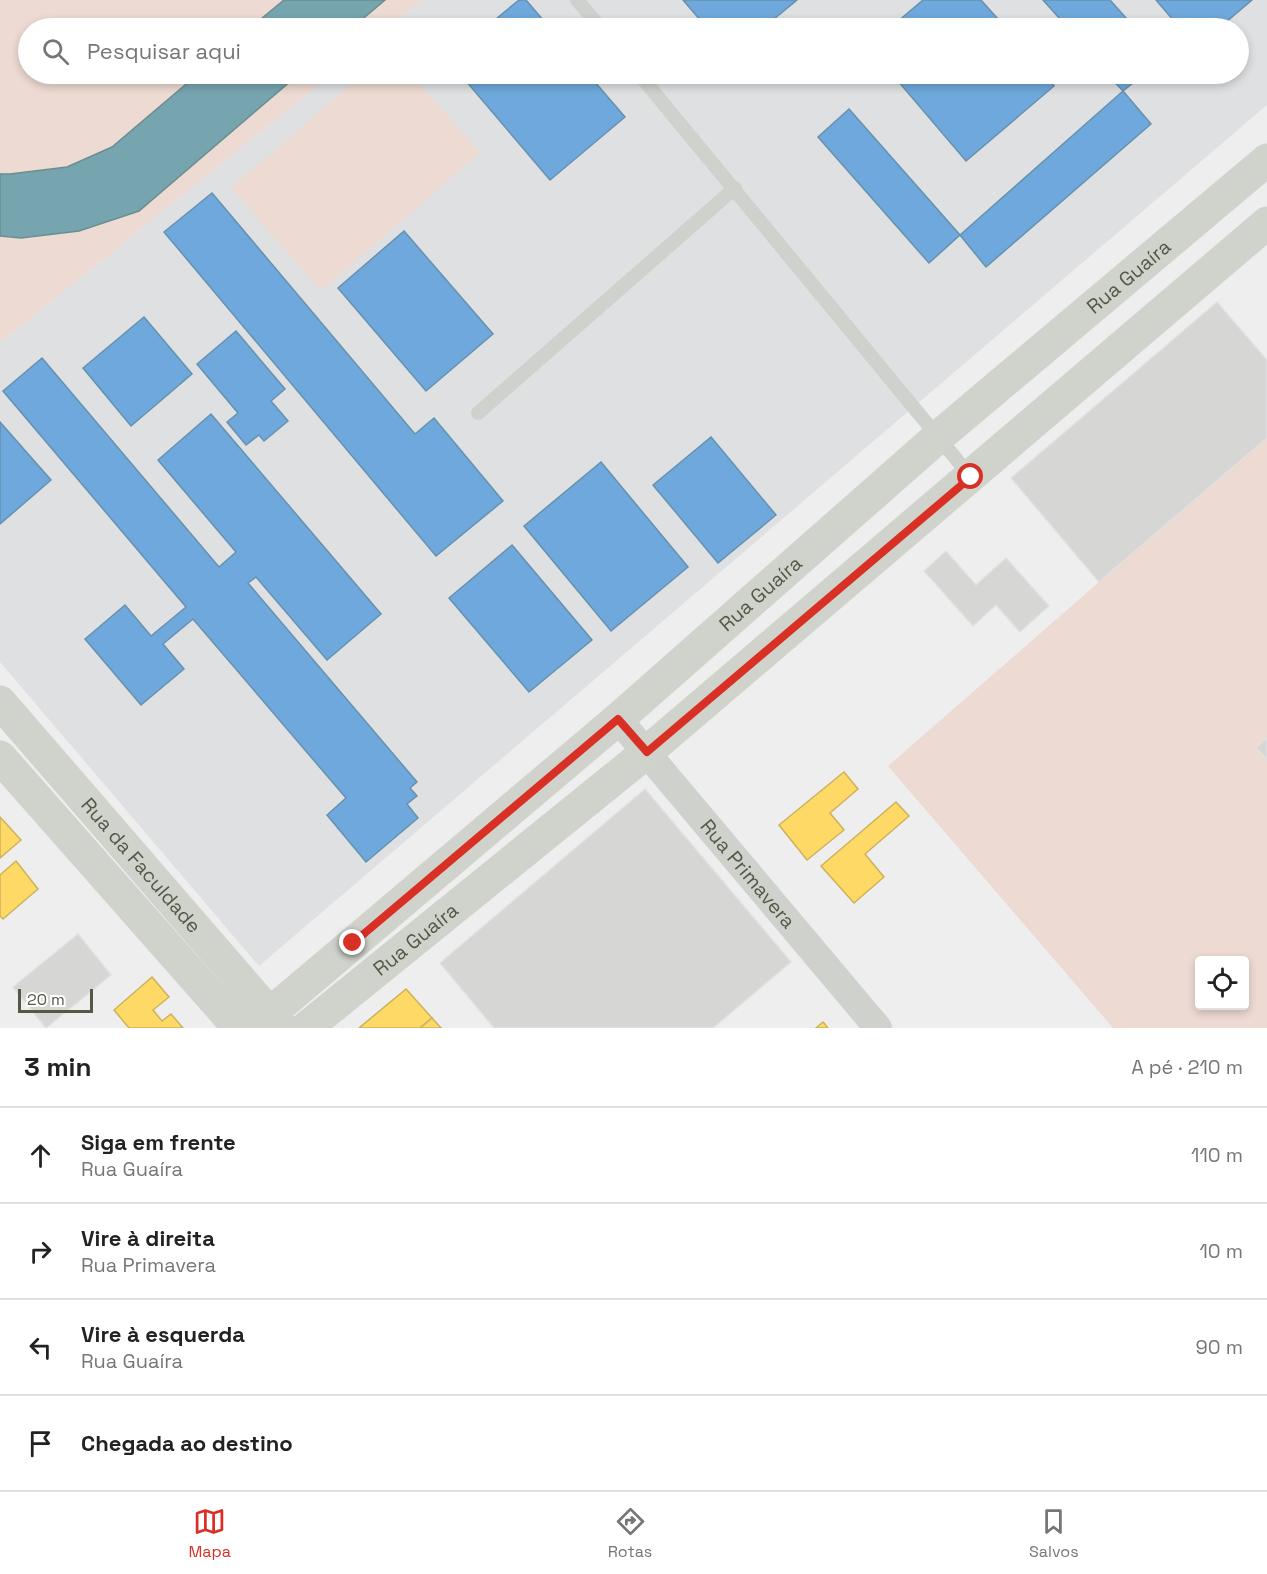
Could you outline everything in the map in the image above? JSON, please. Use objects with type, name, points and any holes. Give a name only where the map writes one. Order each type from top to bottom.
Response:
[{"type":"street","name":"Rua Guaíra","points":[[268,1023],[938,437],[1267,160]]},
{"type":"street","name":"Rua Guaíra","points":[[306,1028],[647,752],[1267,223]]},
{"type":"street","name":"Rua da Faculdade","points":[[0,702],[268,1023]]},
{"type":"street","name":"Rua Primavera","points":[[618,719],[878,1028]]},
{"type":"street","name":"Rua da Faculdade","points":[[0,757],[239,1028]]},
{"type":"lane","points":[[578,0],[593,18]]},
{"type":"lane","points":[[647,84],[971,477]]},
{"type":"lane","points":[[478,413],[735,188]]},
{"type":"shaded area","points":[[0,0],[422,0],[400,18],[18,18],[18,84],[320,84],[0,343]]},
{"type":"shaded area","points":[[422,0],[1267,0],[1267,105],[259,966],[0,662],[0,343],[320,84],[1249,84],[1249,18],[400,18]]},
{"type":"shaded area","points":[[351,84],[420,84],[480,153],[321,291],[231,188]]},
{"type":"shaded area","points":[[1267,438],[1267,1028],[1113,1028],[888,766]]},
{"type":"building: Moradias","points":[[844,772],[858,789],[830,813],[844,830],[807,860],[779,825]]},
{"type":"building: Moradias","points":[[896,802],[909,816],[865,854],[884,877],[854,903],[821,866]]},
{"type":"building: Moradias","points":[[0,817],[21,840],[0,858]]},
{"type":"building: Moradias","points":[[16,861],[38,889],[3,919],[0,916],[0,875]]},
{"type":"building: Moradias","points":[[152,977],[169,997],[153,1010],[162,1021],[171,1014],[183,1028],[129,1028],[114,1010]]},
{"type":"building: Moradias","points":[[406,989],[432,1018],[420,1028],[359,1028]]},
{"type":"building: Moradias","points":[[432,1018],[441,1028],[420,1028]]},
{"type":"building: Moradias","points":[[823,1022],[828,1028],[816,1028]]},
{"type":"building: Escolas","points":[[519,0],[526,0],[541,18],[497,18]]},
{"type":"building: Escolas","points":[[683,0],[797,0],[775,18],[698,18]]},
{"type":"building: Escolas","points":[[923,0],[981,0],[997,18],[902,18]]},
{"type":"building: Escolas","points":[[1043,0],[1110,0],[1126,18],[1059,18]]},
{"type":"building: Escolas","points":[[1156,0],[1252,0],[1231,18],[1171,18]]},
{"type":"building: Escolas","points":[[468,84],[597,84],[625,117],[550,180]]},
{"type":"building: Escolas","points":[[901,84],[1052,84],[1054,86],[966,161]]},
{"type":"building: Escolas","points":[[1116,84],[1132,84],[1123,91]]},
{"type":"building: Escolas","points":[[1123,91],[1151,124],[986,267],[960,235]]},
{"type":"building: Escolas","points":[[849,109],[960,235],[929,263],[818,137]]},
{"type":"building: Escolas","points":[[212,193],[415,434],[434,418],[503,501],[436,556],[164,232]]},
{"type":"building: Escolas","points":[[404,231],[493,334],[426,391],[338,288]]},
{"type":"building: Escolas","points":[[144,317],[192,374],[131,426],[83,368]]},
{"type":"building: Escolas","points":[[236,331],[285,389],[271,401],[288,421],[264,441],[259,435],[246,445],[227,422],[238,413],[197,364]]},
{"type":"building: Escolas","points":[[42,358],[219,567],[236,552],[158,460],[211,414],[381,614],[327,660],[256,577],[248,583],[417,782],[410,788],[417,796],[407,804],[418,818],[366,862],[327,815],[346,798],[193,619],[163,644],[184,669],[141,705],[85,639],[125,605],[151,636],[186,607],[3,391]]},
{"type":"building: Escolas","points":[[0,422],[51,480],[0,524]]},
{"type":"building: Escolas","points":[[711,437],[776,515],[718,563],[653,485]]},
{"type":"building: Escolas","points":[[601,462],[688,567],[611,631],[524,526]]},
{"type":"building: Escolas","points":[[512,545],[592,640],[529,692],[449,598]]},
{"type":"building: Público","points":[[284,0],[385,0],[364,18],[262,18]]},
{"type":"building: Público","points":[[186,84],[287,84],[139,211],[79,231],[21,238],[0,236],[0,174],[67,167],[112,147]]},
{"type":"building: Outros","points":[[1217,302],[1267,360],[1267,438],[1099,582],[1011,478]]},
{"type":"building: Outros","points":[[946,551],[976,585],[1006,558],[1049,606],[1020,632],[996,605],[973,626],[924,571]]},
{"type":"building: Outros","points":[[1267,738],[1267,759],[1256,748]]},
{"type":"building: Outros","points":[[645,789],[791,962],[713,1028],[494,1028],[440,963]]},
{"type":"building: Outros","points":[[78,934],[111,975],[46,1028],[13,987]]},
{"type":"route","points":[[353,943],[618,719],[647,752],[971,477]]}]
